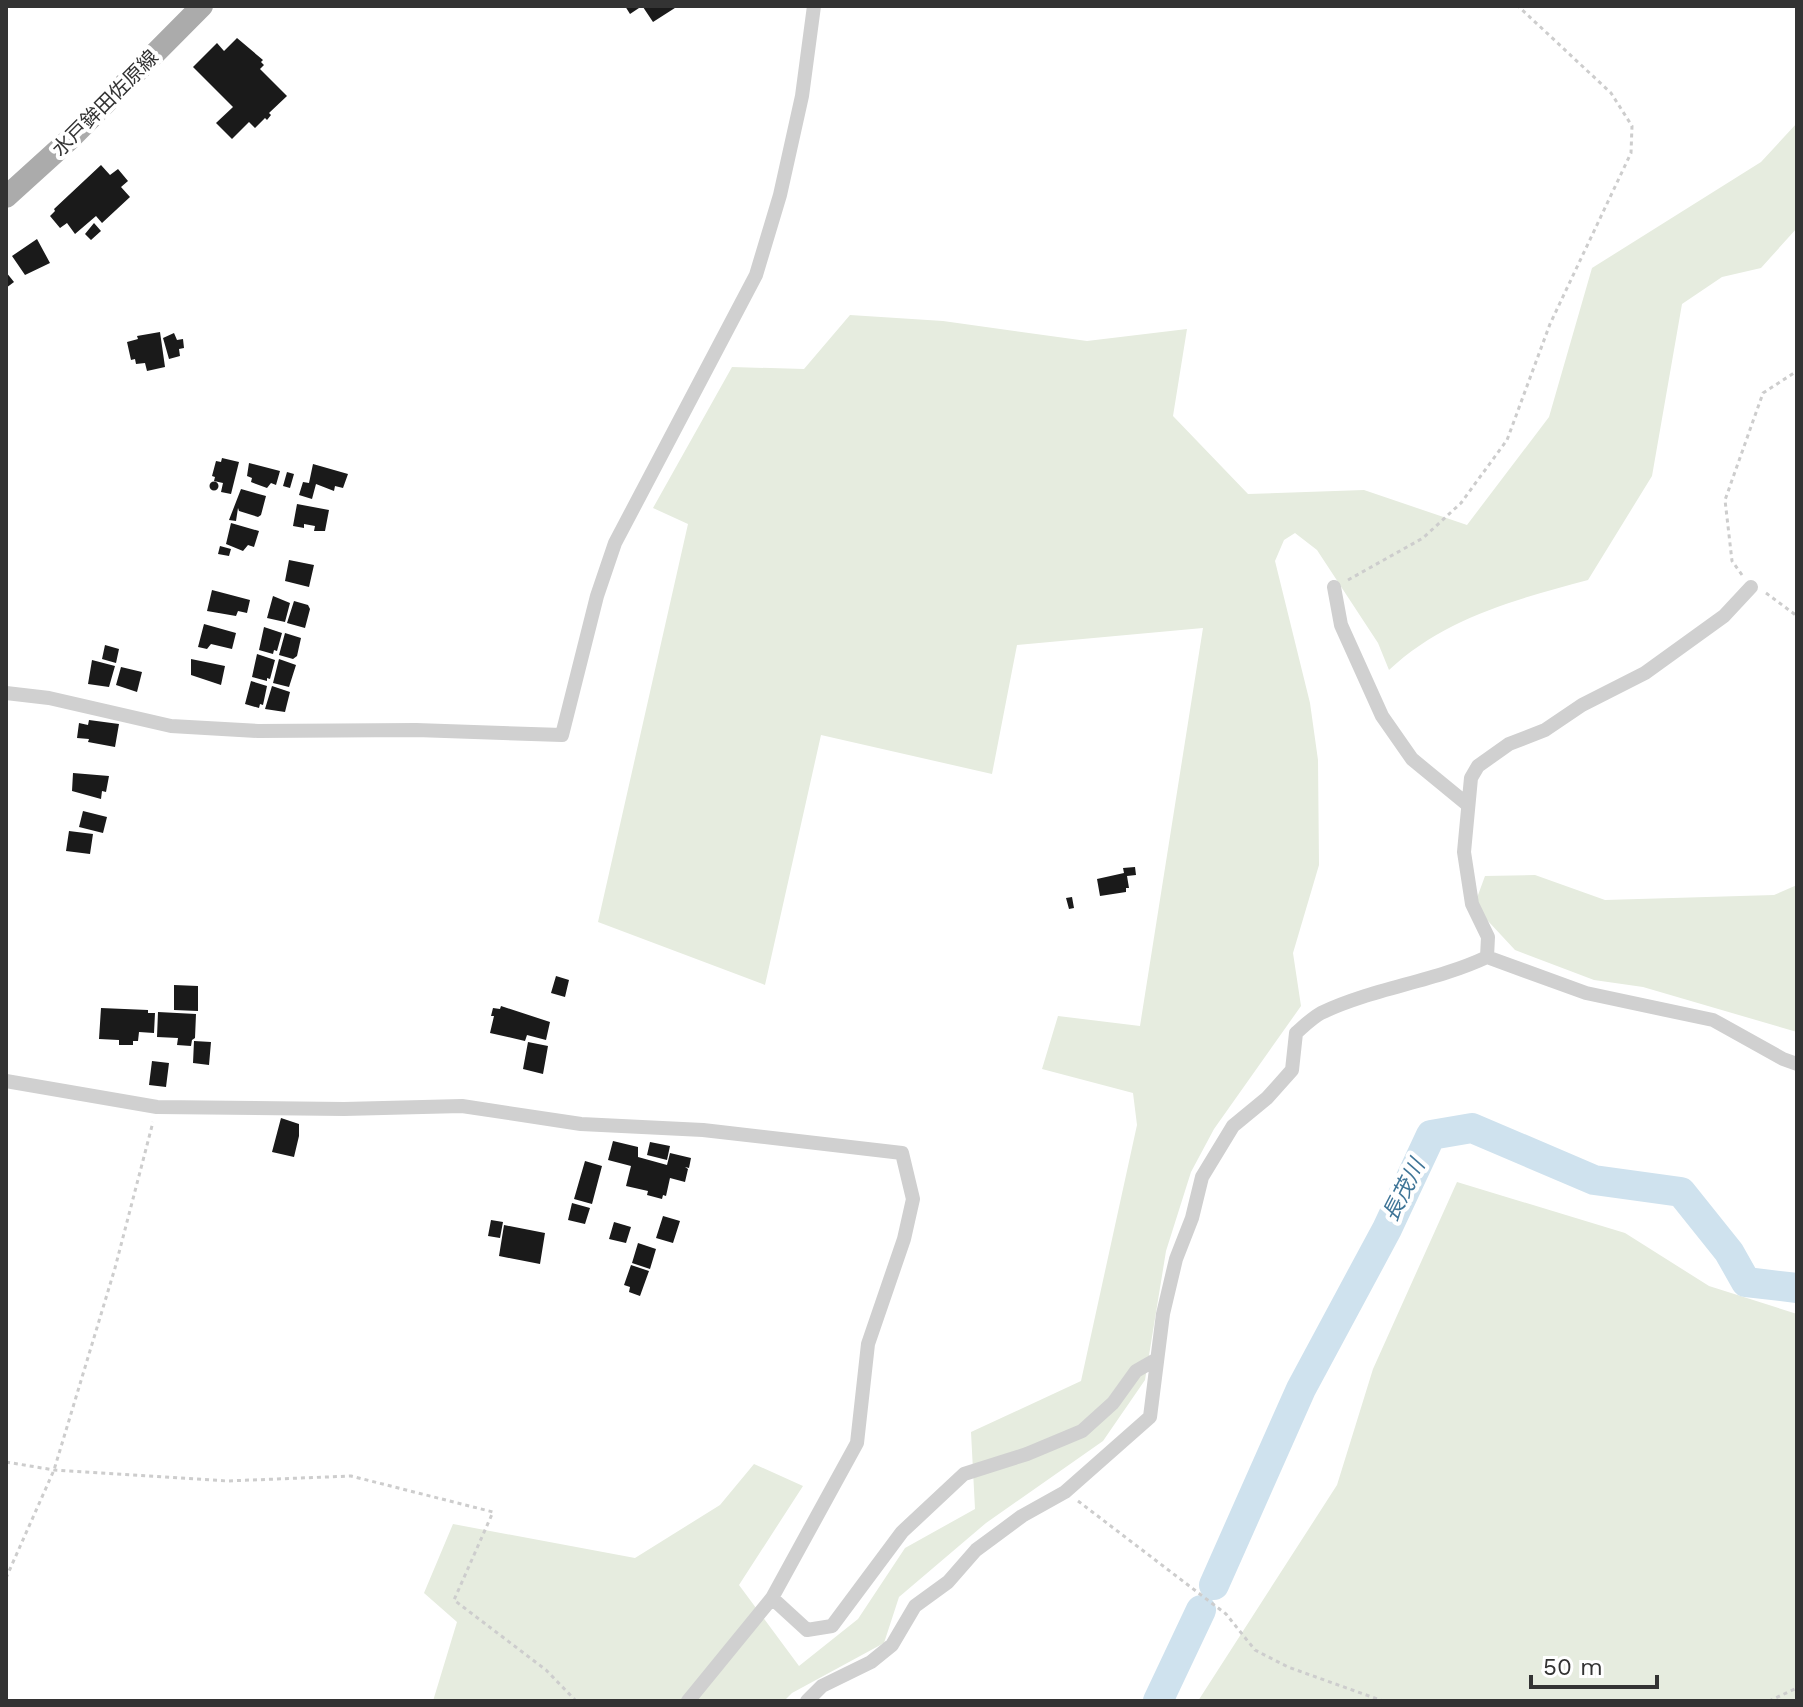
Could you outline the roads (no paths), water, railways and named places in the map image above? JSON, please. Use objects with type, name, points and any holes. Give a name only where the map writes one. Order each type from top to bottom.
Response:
[{"type":"main road","name":"水戸鉾田佐原線","points":[[6,197],[70,139],[202,6]]},
{"type":"street","points":[[6,693],[49,698],[171,726],[258,731],[416,730],[562,735],[597,596],[615,543],[756,275],[780,195],[799,110],[814,6]]},
{"type":"street","points":[[1334,587],[1341,625],[1382,716],[1412,759],[1468,805]]},
{"type":"street","points":[[1487,957],[1488,937],[1472,904],[1464,852],[1471,778],[1478,766],[1509,744],[1545,730],[1582,705],[1645,673],[1724,616],[1751,587]]},
{"type":"street","points":[[807,1701],[822,1686],[871,1662],[892,1645],[915,1606],[948,1582],[976,1550],[1022,1516],[1065,1492],[1150,1417],[1173,1273],[1202,1177],[1233,1126],[1267,1098],[1292,1070],[1296,1033],[1318,1014],[1468,966],[1487,957],[1586,993],[1713,1020],[1797,1064]]},
{"type":"street","points":[[6,1081],[157,1107],[344,1109],[462,1106],[581,1124],[703,1130],[902,1153],[913,1199],[904,1239],[868,1344],[857,1443],[772,1598],[688,1701]]},
{"type":"street","points":[[772,1598],[807,1630],[832,1626],[902,1532],[964,1474],[1027,1454],[1082,1431],[1113,1403],[1136,1371],[1157,1359]]},
{"type":"waterway","name":"長茂川","points":[[1214,1585],[1301,1389],[1387,1229],[1431,1135],[1472,1128],[1594,1180],[1681,1192],[1729,1252],[1746,1282],[1797,1288]]},
{"type":"waterway","name":"長茂川","points":[[1158,1701],[1201,1610]]}]
